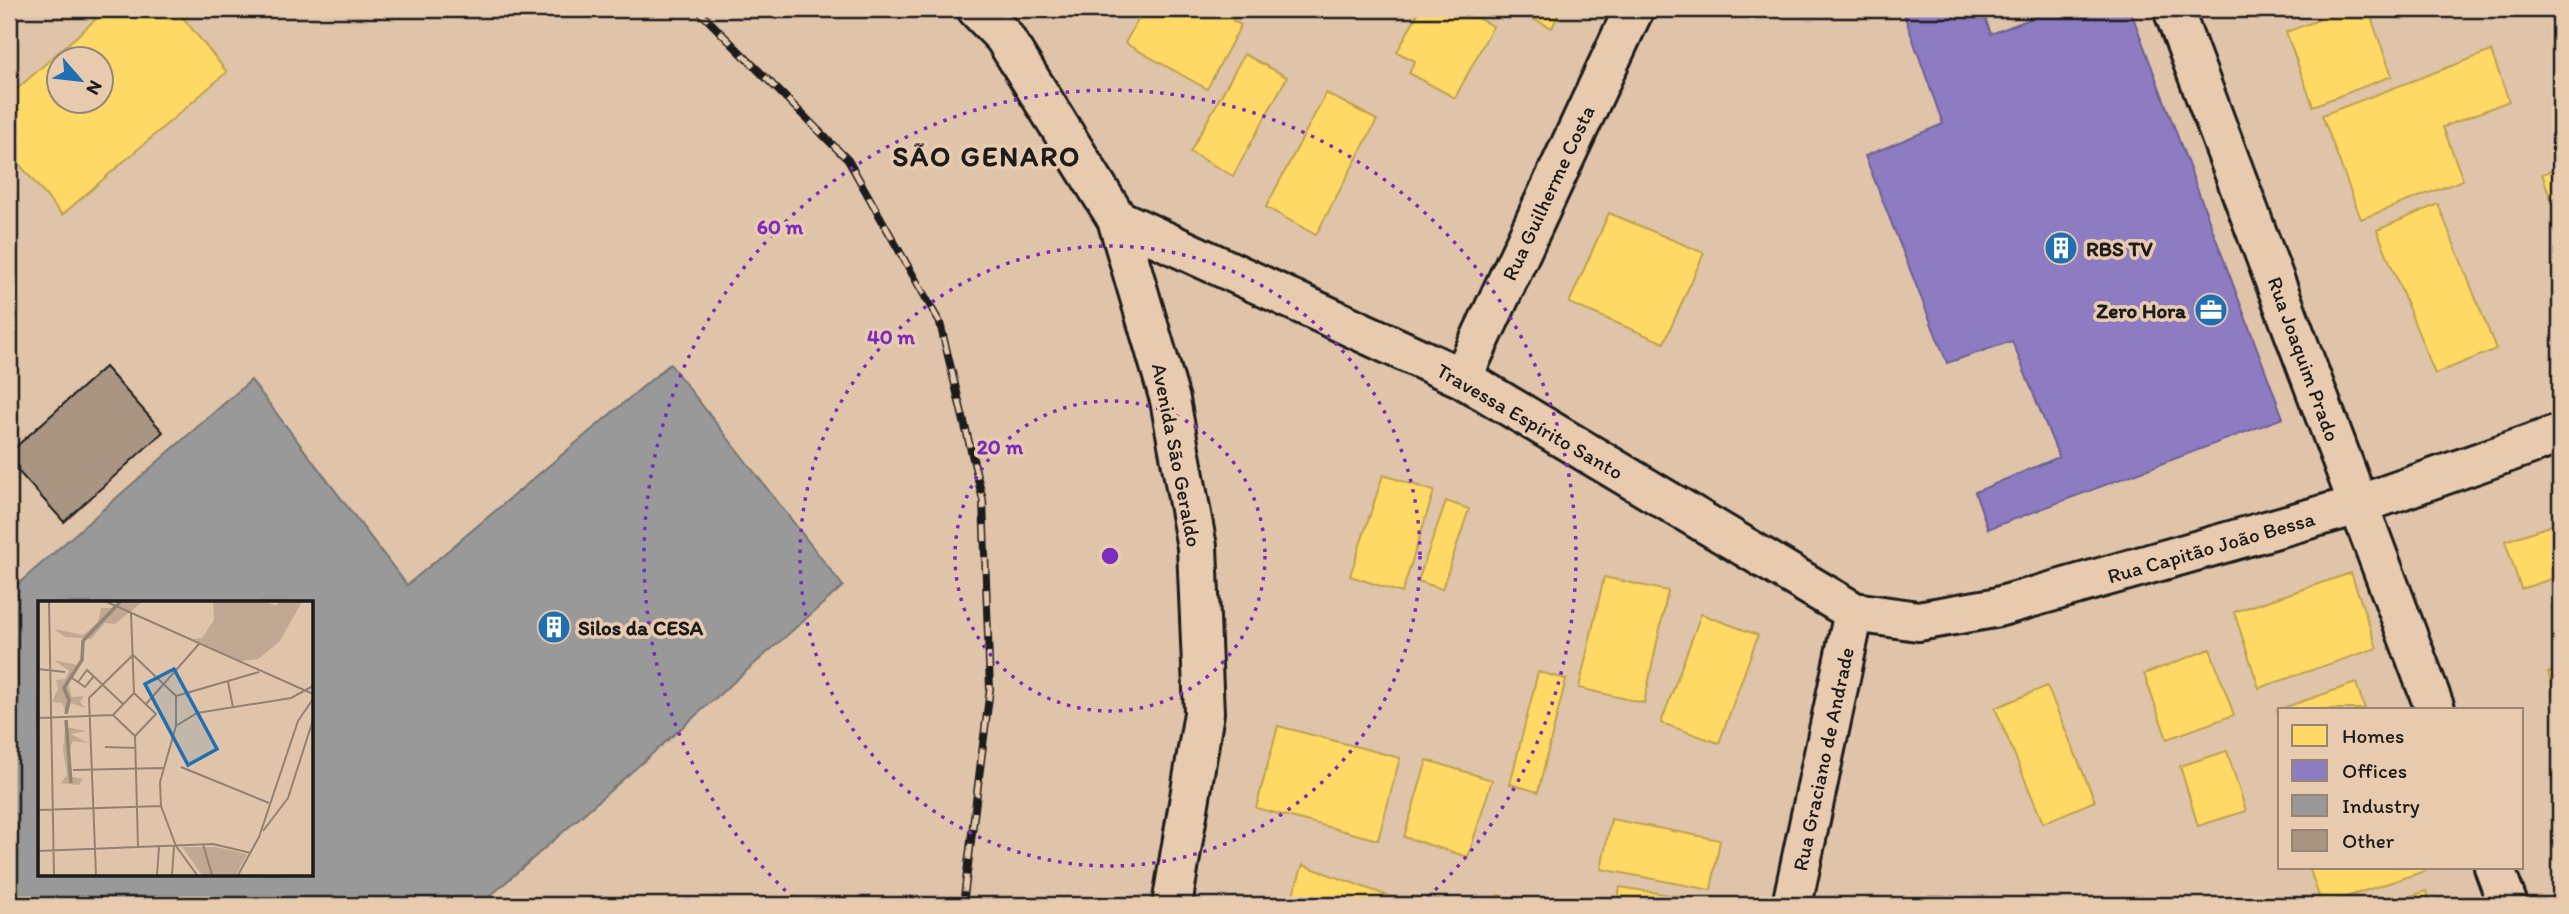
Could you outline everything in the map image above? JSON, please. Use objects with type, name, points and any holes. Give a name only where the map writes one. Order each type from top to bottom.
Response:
[{"type":"street","name":"Avenida São Geraldo","points":[[977,9],[1004,37],[1117,219],[1170,400],[1197,547],[1204,713],[1171,905]]},
{"type":"street","name":"Rua Guilherme Costa","points":[[1462,378],[1634,9]]},
{"type":"street","name":"Rua Joaquim Prado","points":[[2173,9],[2435,708]]},
{"type":"street","name":"Travessa Espírito Santo","points":[[1117,219],[1462,378],[1854,612]]},
{"type":"street","name":"Rua Capitão João Bessa","points":[[1854,612],[1918,621],[1994,608],[2358,505],[2560,434]]},
{"type":"street","name":"Rua Graciano de Andrade","points":[[1792,905],[1854,612]]},
{"type":"street","points":[[2495,869],[2508,905]]},
{"type":"building: Homes","points":[[89,9],[176,9],[227,72],[62,215],[9,152],[9,96],[46,63],[46,116],[116,116],[116,46],[65,46],[96,19]]},
{"type":"building: Homes","points":[[1144,9],[1240,9],[1233,21],[1241,25],[1207,89],[1125,43]]},
{"type":"building: Homes","points":[[1420,9],[1438,12],[1439,9],[1460,9],[1493,26],[1455,98],[1409,73],[1415,61],[1397,52]]},
{"type":"building: Homes","points":[[1512,9],[1561,9],[1552,28]]},
{"type":"building: Homes","points":[[2333,9],[2368,9],[2392,76],[2313,106],[2286,32],[2335,14]]},
{"type":"building: Homes","points":[[2491,51],[2509,101],[2443,127],[2463,180],[2361,219],[2322,115]]},
{"type":"building: Homes","points":[[1244,54],[1287,77],[1233,176],[1190,152]]},
{"type":"building: Homes","points":[[1326,93],[1377,120],[1316,235],[1266,207]]},
{"type":"building: Homes","points":[[2560,167],[2560,224],[2542,174]]},
{"type":"building: Homes","points":[[2438,204],[2496,349],[2435,374],[2377,230]]},
{"type":"building: Homes","points":[[1609,213],[1704,253],[1664,343],[1569,303]]},
{"type":"building: Homes","points":[[1383,475],[1434,491],[1402,593],[1350,576]]},
{"type":"building: Homes","points":[[1446,501],[1469,509],[1442,589],[1418,581]]},
{"type":"building: Homes","points":[[2558,523],[2560,576],[2521,589],[2505,541]]},
{"type":"building: Homes","points":[[2351,573],[2377,648],[2259,688],[2234,612]]},
{"type":"building: Homes","points":[[1604,577],[1668,591],[1644,703],[1579,688]]},
{"type":"building: Homes","points":[[1701,614],[1758,635],[1719,743],[1661,723]]},
{"type":"building: Homes","points":[[2210,649],[2234,715],[2167,739],[2144,674]]},
{"type":"building: Homes","points":[[2560,669],[2560,709],[2548,673]]},
{"type":"building: Homes","points":[[1538,672],[1566,679],[1538,792],[1510,784]]},
{"type":"building: Homes","points":[[2356,683],[2365,708],[2283,708]]},
{"type":"building: Homes","points":[[2047,686],[2095,801],[2043,823],[1995,708]]},
{"type":"building: Homes","points":[[1278,726],[1400,758],[1378,840],[1256,808]]},
{"type":"building: Homes","points":[[2227,751],[2246,811],[2198,826],[2180,766]]},
{"type":"building: Homes","points":[[1427,760],[1492,780],[1468,857],[1404,837]]},
{"type":"building: Homes","points":[[1611,819],[1720,840],[1711,890],[1601,869]]},
{"type":"building: Homes","points":[[1303,865],[1397,899],[1395,905],[1289,905]]},
{"type":"building: Homes","points":[[2310,869],[2431,869],[2322,905]]},
{"type":"building: Homes","points":[[1620,887],[1701,900],[1700,905],[1617,905]]},
{"type":"building: Homes","points":[[2426,891],[2431,905],[2384,905]]},
{"type":"building: Homes","points":[[1498,895],[1532,905],[1495,905]]},
{"type":"building: Offices","name":"RBS TV","points":[[1902,9],[1982,9],[1991,34],[2038,16],[2035,9],[2130,9],[2283,418],[1988,529],[1975,492],[2059,457],[2012,341],[1947,363],[1865,156],[1943,124]]},
{"type":"building: Industry","name":"Silos da CESA","points":[[670,364],[843,586],[480,905],[9,905],[9,592],[251,380],[407,585]]},
{"type":"building: Other","points":[[105,367],[163,432],[64,522],[9,461],[9,453]]},
{"type":"railway","points":[[697,9],[848,160],[940,323],[983,500],[990,689],[963,905]]},
{"type":"place","name":"RBS TV","points":[[2061,248]]},
{"type":"place","name":"Zero Hora","points":[[2211,310]]},
{"type":"place","name":"Silos da CESA","points":[[554,627]]},
{"type":"district","name":"SÃO GENARO","points":[[987,156]]}]
